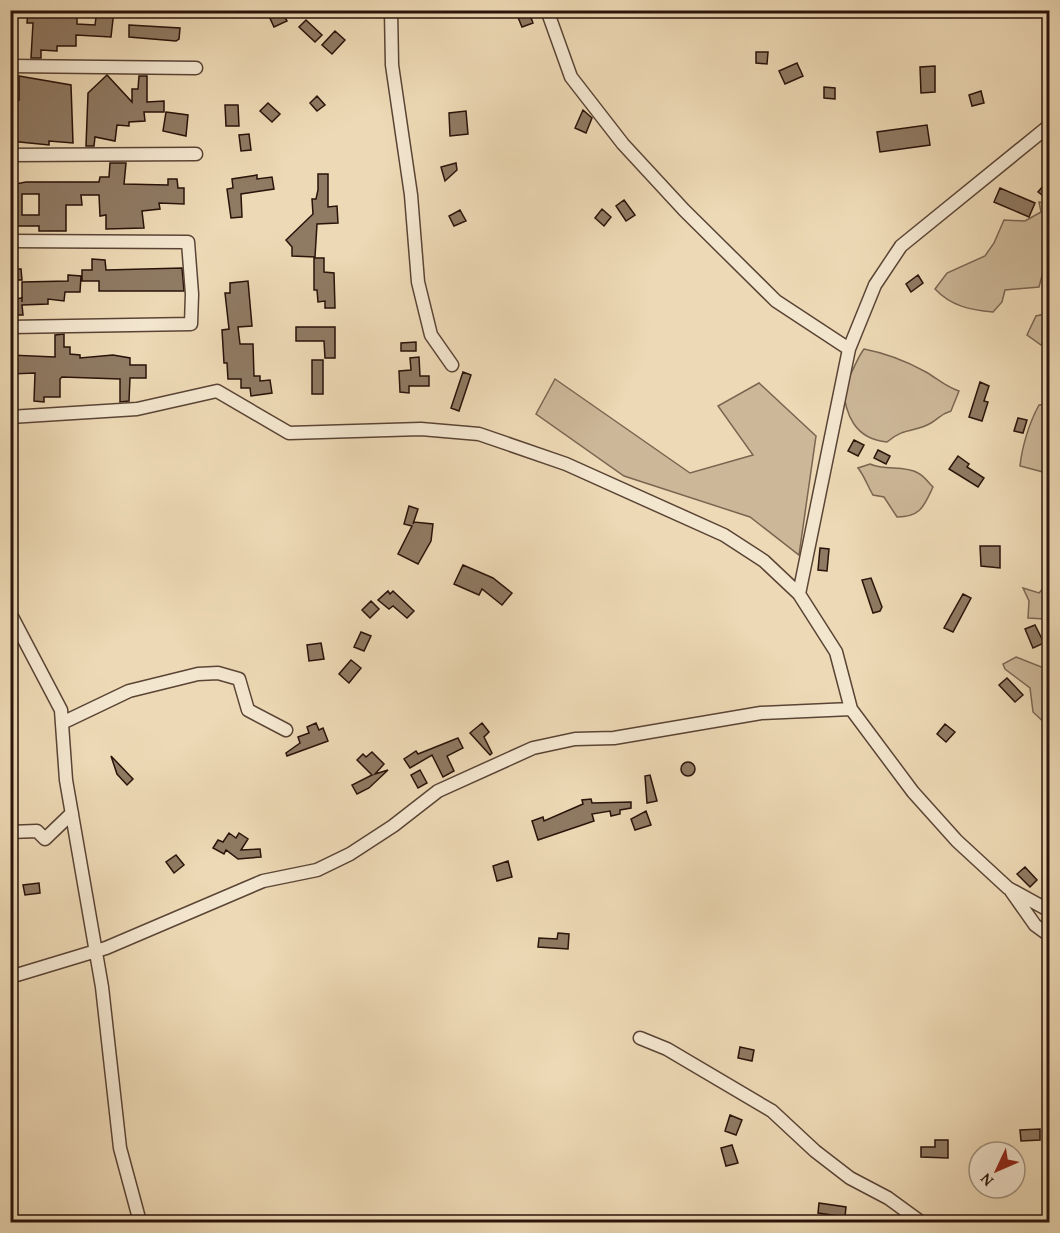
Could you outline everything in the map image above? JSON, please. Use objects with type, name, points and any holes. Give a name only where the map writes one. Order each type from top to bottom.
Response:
[{"type":"street","points":[[391,10],[392,65],[411,195],[418,282],[431,334],[452,365]]},
{"type":"street","points":[[547,10],[571,77],[623,144],[684,210],[777,301],[849,349]]},
{"type":"street","points":[[10,66],[196,68]]},
{"type":"street","points":[[799,594],[849,349],[874,285],[901,246],[1050,125]]},
{"type":"street","points":[[10,155],[196,154]]},
{"type":"street","points":[[10,241],[188,242],[192,294],[191,324],[10,327]]},
{"type":"street","points":[[10,417],[137,409],[217,391],[289,433],[421,429],[479,434],[566,464],[724,535],[764,561],[799,594],[836,652],[850,709],[913,792],[957,841],[1008,888],[1035,925],[1050,936]]},
{"type":"street","points":[[10,613],[61,710],[72,813],[102,987],[120,1148],[140,1222]]},
{"type":"street","points":[[62,723],[129,691],[198,674],[218,673],[239,679],[248,710],[286,730]]},
{"type":"street","points":[[10,977],[94,950],[263,881],[317,870],[350,854],[393,826],[438,791],[533,748],[575,740],[614,738],[760,713],[850,709]]},
{"type":"street","points":[[10,832],[37,831],[45,838],[72,813]]},
{"type":"street","points":[[1008,888],[1050,911]]},
{"type":"street","points":[[640,1038],[667,1049],[772,1111],[815,1151],[850,1178],[888,1198],[921,1222]]},
{"type":"shaded area","points":[[1039,202],[1050,204],[1049,264],[1043,272],[1039,287],[1005,290],[1002,302],[993,312],[961,306],[935,289],[947,273],[985,256],[994,243],[1004,220],[1025,221],[1041,212]]},
{"type":"shaded area","points":[[1049,313],[1049,336],[1041,345],[1027,335],[1036,316]]},
{"type":"shaded area","points":[[864,349],[888,355],[912,365],[959,391],[951,411],[926,426],[899,434],[887,442],[867,436],[860,431],[849,416],[843,386]]},
{"type":"shaded area","points":[[555,379],[690,473],[753,455],[718,406],[759,383],[816,436],[799,555],[750,517],[624,476],[536,414]]},
{"type":"shaded area","points":[[1050,404],[1049,477],[1043,472],[1020,466],[1026,435],[1035,412],[1039,405]]},
{"type":"shaded area","points":[[870,464],[907,469],[922,475],[933,487],[921,509],[911,515],[897,517],[884,497],[873,495],[858,468]]},
{"type":"shaded area","points":[[1049,582],[1049,626],[1045,619],[1028,618],[1029,601],[1023,588],[1039,593]]},
{"type":"shaded area","points":[[1016,657],[1049,670],[1049,727],[1033,712],[1030,688],[1005,669],[1003,664]]},
{"type":"building","points":[[97,10],[114,10],[111,37],[76,35],[76,46],[57,46],[57,51],[41,50],[41,58],[31,58],[33,23],[27,23],[28,11],[77,16],[77,24],[95,25]]},
{"type":"building","points":[[281,10],[287,21],[274,27],[268,14]]},
{"type":"building","points":[[515,10],[528,10],[533,23],[522,27]]},
{"type":"building","points":[[306,20],[322,35],[315,42],[299,27]]},
{"type":"building","points":[[129,25],[180,28],[179,39],[176,41],[129,37]]},
{"type":"building","points":[[335,31],[345,40],[332,54],[322,45]]},
{"type":"building","points":[[756,52],[768,52],[767,64],[756,63]]},
{"type":"building","points":[[797,63],[803,76],[785,84],[779,71]]},
{"type":"building","points":[[935,66],[935,92],[921,93],[920,67]]},
{"type":"building","points":[[107,75],[132,102],[132,89],[138,89],[139,76],[147,76],[147,102],[164,101],[164,112],[144,112],[145,121],[129,122],[129,126],[117,125],[115,141],[95,137],[94,146],[86,146],[88,93]]},
{"type":"building","points":[[19,76],[71,85],[73,143],[49,141],[49,145],[10,141],[10,100],[19,100]]},
{"type":"building","points":[[824,87],[835,88],[835,99],[824,98]]},
{"type":"building","points":[[981,91],[984,103],[972,106],[969,95]]},
{"type":"building","points":[[317,96],[325,105],[317,111],[310,103]]},
{"type":"building","points":[[268,103],[280,114],[272,122],[260,111]]},
{"type":"building","points":[[225,105],[238,105],[239,126],[226,126]]},
{"type":"building","points":[[583,110],[592,118],[586,133],[575,128]]},
{"type":"building","points":[[466,111],[468,134],[450,136],[449,113]]},
{"type":"building","points":[[166,112],[188,115],[186,136],[163,131]]},
{"type":"building","points":[[927,125],[930,145],[880,152],[877,132]]},
{"type":"building","points":[[249,134],[251,150],[241,151],[239,135]]},
{"type":"building","points":[[110,163],[126,163],[124,184],[168,185],[168,179],[177,179],[178,188],[184,188],[184,204],[159,203],[160,209],[142,211],[144,228],[106,229],[106,215],[100,216],[99,195],[81,195],[82,205],[66,205],[66,231],[39,231],[39,226],[10,226],[10,185],[26,182],[99,182],[100,177],[109,177]],"holes":[[[22,194],[39,194],[39,215],[22,215]]]},
{"type":"building","points":[[456,163],[457,170],[445,181],[441,167]]},
{"type":"building","points":[[318,174],[328,174],[328,207],[337,206],[338,223],[317,224],[315,257],[292,256],[292,247],[286,240],[313,214],[312,199],[316,199]]},
{"type":"building","points":[[257,175],[257,179],[272,177],[274,189],[241,194],[242,217],[231,218],[227,189],[233,188],[232,179]]},
{"type":"building","points":[[1050,178],[1050,201],[1038,192]]},
{"type":"building","points":[[1000,188],[1035,203],[1029,217],[994,202]]},
{"type":"building","points":[[624,200],[635,215],[626,221],[616,206]]},
{"type":"building","points":[[602,209],[611,217],[604,226],[595,218]]},
{"type":"building","points":[[460,210],[466,221],[454,226],[449,216]]},
{"type":"building","points":[[314,258],[324,258],[324,272],[334,273],[335,308],[325,308],[325,301],[318,302],[317,290],[314,290]]},
{"type":"building","points":[[92,259],[105,260],[106,270],[182,268],[184,291],[99,291],[99,281],[82,281],[82,270],[92,270]]},
{"type":"building","points":[[10,269],[21,269],[22,280],[10,280]]},
{"type":"building","points":[[68,275],[81,276],[80,292],[65,292],[64,301],[48,299],[48,304],[22,305],[23,315],[14,315],[13,299],[22,298],[22,282],[68,281]]},
{"type":"building","points":[[918,275],[923,283],[911,292],[906,284]]},
{"type":"building","points":[[248,281],[252,326],[238,327],[240,344],[253,344],[254,376],[260,376],[260,381],[270,380],[272,393],[251,396],[250,388],[241,388],[241,379],[228,379],[227,363],[224,363],[222,330],[229,329],[225,293],[230,293],[230,283]]},
{"type":"building","points":[[296,327],[335,327],[335,358],[325,358],[324,341],[296,341]]},
{"type":"building","points":[[64,334],[64,347],[70,347],[70,354],[80,355],[80,358],[113,355],[130,358],[130,365],[146,365],[146,378],[130,378],[129,401],[120,402],[120,379],[62,377],[60,397],[44,397],[44,402],[34,401],[35,373],[10,374],[10,355],[55,357],[55,335]]},
{"type":"building","points":[[416,342],[416,351],[401,351],[401,343]]},
{"type":"building","points":[[419,357],[420,376],[429,376],[429,386],[409,386],[409,393],[400,392],[399,371],[411,370],[410,358]]},
{"type":"building","points":[[312,360],[323,360],[323,394],[312,394]]},
{"type":"building","points":[[463,372],[471,375],[459,411],[451,408]]},
{"type":"building","points":[[980,382],[989,386],[984,401],[988,402],[982,421],[969,417]]},
{"type":"building","points":[[1018,418],[1027,420],[1023,433],[1014,431]]},
{"type":"building","points":[[854,440],[864,445],[858,456],[848,451]]},
{"type":"building","points":[[878,450],[890,456],[886,464],[874,458]]},
{"type":"building","points":[[958,456],[969,464],[967,467],[984,478],[978,487],[949,469]]},
{"type":"building","points":[[409,506],[418,509],[413,524],[414,522],[433,524],[431,541],[418,564],[398,554],[412,526],[404,524]]},
{"type":"building","points":[[980,546],[1000,546],[1000,568],[981,566]]},
{"type":"building","points":[[820,548],[829,549],[827,571],[818,570]]},
{"type":"building","points":[[463,565],[493,578],[512,593],[502,605],[482,589],[479,595],[454,584]]},
{"type":"building","points":[[871,578],[882,607],[880,611],[873,613],[862,580]]},
{"type":"building","points":[[388,591],[390,594],[393,591],[414,611],[407,618],[393,606],[389,609],[378,600]]},
{"type":"building","points":[[963,594],[971,598],[953,632],[944,628]]},
{"type":"building","points":[[371,601],[379,609],[370,618],[362,610]]},
{"type":"building","points":[[1035,625],[1044,643],[1033,648],[1025,629]]},
{"type":"building","points":[[361,632],[371,636],[364,651],[354,647]]},
{"type":"building","points":[[321,643],[324,659],[309,661],[307,645]]},
{"type":"building","points":[[351,660],[361,668],[349,683],[339,674]]},
{"type":"building","points":[[1007,678],[1023,695],[1015,702],[999,685]]},
{"type":"building","points":[[316,723],[319,730],[323,728],[328,741],[287,756],[286,753],[300,743],[298,737],[309,733],[307,727]]},
{"type":"building","points":[[482,723],[489,732],[484,737],[492,753],[490,755],[470,733]]},
{"type":"building","points":[[945,724],[955,732],[946,742],[937,734]]},
{"type":"building","points":[[458,738],[463,748],[447,756],[454,771],[443,777],[432,755],[410,768],[404,759],[416,751],[418,754]]},
{"type":"building","points":[[372,752],[384,764],[375,774],[388,770],[369,788],[357,794],[352,785],[372,775],[357,760],[363,754],[366,757]]},
{"type":"building","points":[[111,756],[133,779],[127,785],[117,774]]},
{"type":"building","points":[[688,762],[693,764],[695,769],[693,774],[688,776],[683,774],[681,769],[683,764]]},
{"type":"building","points":[[420,770],[427,783],[418,788],[411,775]]},
{"type":"building","points":[[650,775],[657,801],[647,803],[645,776]]},
{"type":"building","points":[[591,799],[592,803],[631,802],[631,808],[620,810],[620,814],[611,816],[610,811],[592,814],[594,821],[538,840],[532,821],[543,817],[544,821],[583,804],[582,800]]},
{"type":"building","points":[[646,811],[651,825],[635,830],[631,819]]},
{"type":"building","points":[[229,833],[236,838],[239,833],[248,839],[241,850],[260,849],[261,857],[238,859],[226,850],[224,854],[213,848],[218,840],[223,842]]},
{"type":"building","points":[[176,855],[184,865],[174,873],[166,862]]},
{"type":"building","points":[[508,861],[512,877],[497,881],[493,866]]},
{"type":"building","points":[[1025,867],[1037,880],[1030,887],[1017,874]]},
{"type":"building","points":[[39,883],[40,893],[25,895],[23,885]]},
{"type":"building","points":[[558,933],[569,934],[568,949],[538,947],[539,938],[557,939]]},
{"type":"building","points":[[740,1047],[754,1050],[752,1061],[738,1058]]},
{"type":"building","points":[[730,1115],[742,1120],[736,1135],[725,1131]]},
{"type":"building","points":[[1040,1129],[1040,1140],[1021,1140],[1020,1130]]},
{"type":"building","points":[[935,1140],[948,1140],[948,1158],[921,1157],[921,1147],[935,1147]]},
{"type":"building","points":[[732,1145],[738,1163],[726,1166],[721,1148]]},
{"type":"building","points":[[819,1203],[846,1207],[845,1217],[818,1213]]}]
